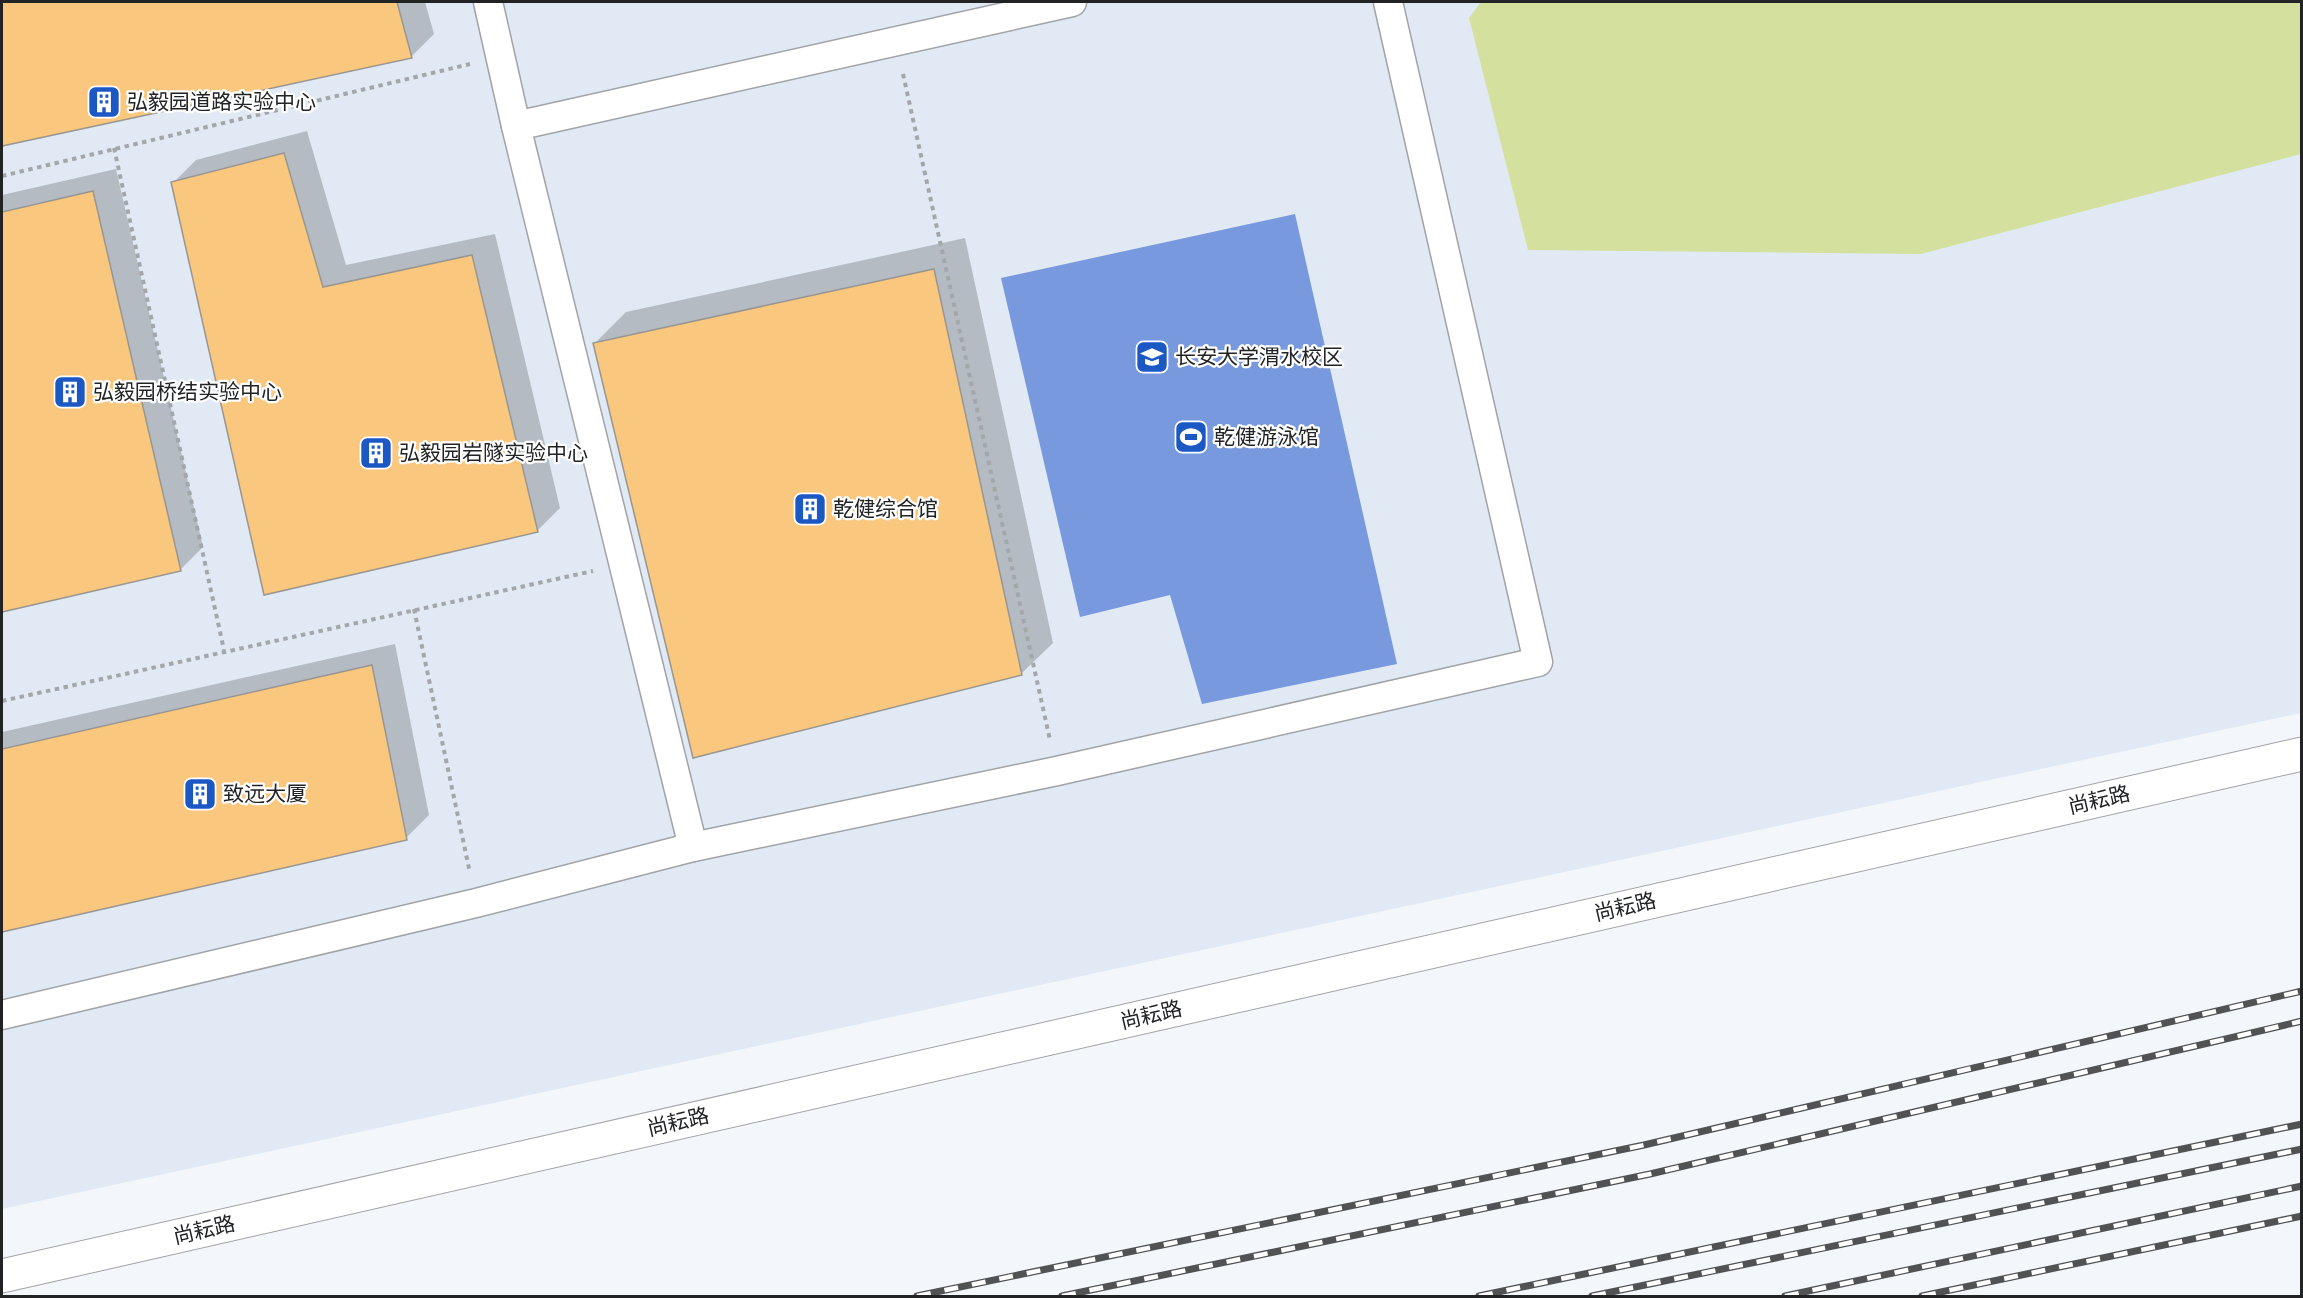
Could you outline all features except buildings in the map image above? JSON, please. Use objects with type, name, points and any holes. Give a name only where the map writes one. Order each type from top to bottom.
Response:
[{"type":"street","points":[[488,2],[516,126],[693,847]]},
{"type":"street","points":[[516,126],[896,41],[1016,8],[1071,2]]},
{"type":"street","points":[[2,1015],[476,903],[693,847],[1057,771],[1538,662],[1388,2]]},
{"type":"street","name":"尚耘路","points":[[2,1276],[2301,754]]},
{"type":"path","points":[[896,41],[1057,771]]},
{"type":"path","points":[[2,176],[500,57]]},
{"type":"path","points":[[114,148],[224,650]]},
{"type":"path","points":[[2,701],[224,650],[624,564]]},
{"type":"path","points":[[414,609],[476,903]]},
{"type":"shaded area","name":"长安大学渭水校区","points":[[2,2],[2301,2],[2301,713],[2,1209]]},
{"type":"green space","points":[[1481,2],[2301,2],[2301,154],[1921,254],[1528,250],[1469,18]]},
{"type":"water","name":"乾健游泳馆","points":[[1295,214],[1397,664],[1202,704],[1170,595],[1080,617],[1001,278]]},
{"type":"railway","points":[[917,1296],[1644,1145],[2302,991]]},
{"type":"railway","points":[[1062,1296],[1650,1174],[2302,1021]]},
{"type":"railway","points":[[1479,1296],[2302,1124]]},
{"type":"railway","points":[[1592,1296],[2302,1149]]},
{"type":"railway","points":[[1785,1296],[2302,1186]]},
{"type":"railway","points":[[1922,1296],[2302,1216]]},
{"type":"place","name":"弘毅园道路实验中心","points":[[104,102]]},
{"type":"place","name":"长安大学渭水校区","points":[[1152,357]]},
{"type":"place","name":"弘毅园桥结实验中心","points":[[70,392]]},
{"type":"place","name":"乾健游泳馆","points":[[1191,437]]},
{"type":"place","name":"弘毅园岩隧实验中心","points":[[376,453]]},
{"type":"place","name":"乾健综合馆","points":[[810,509]]},
{"type":"place","name":"致远大厦","points":[[200,794]]}]
